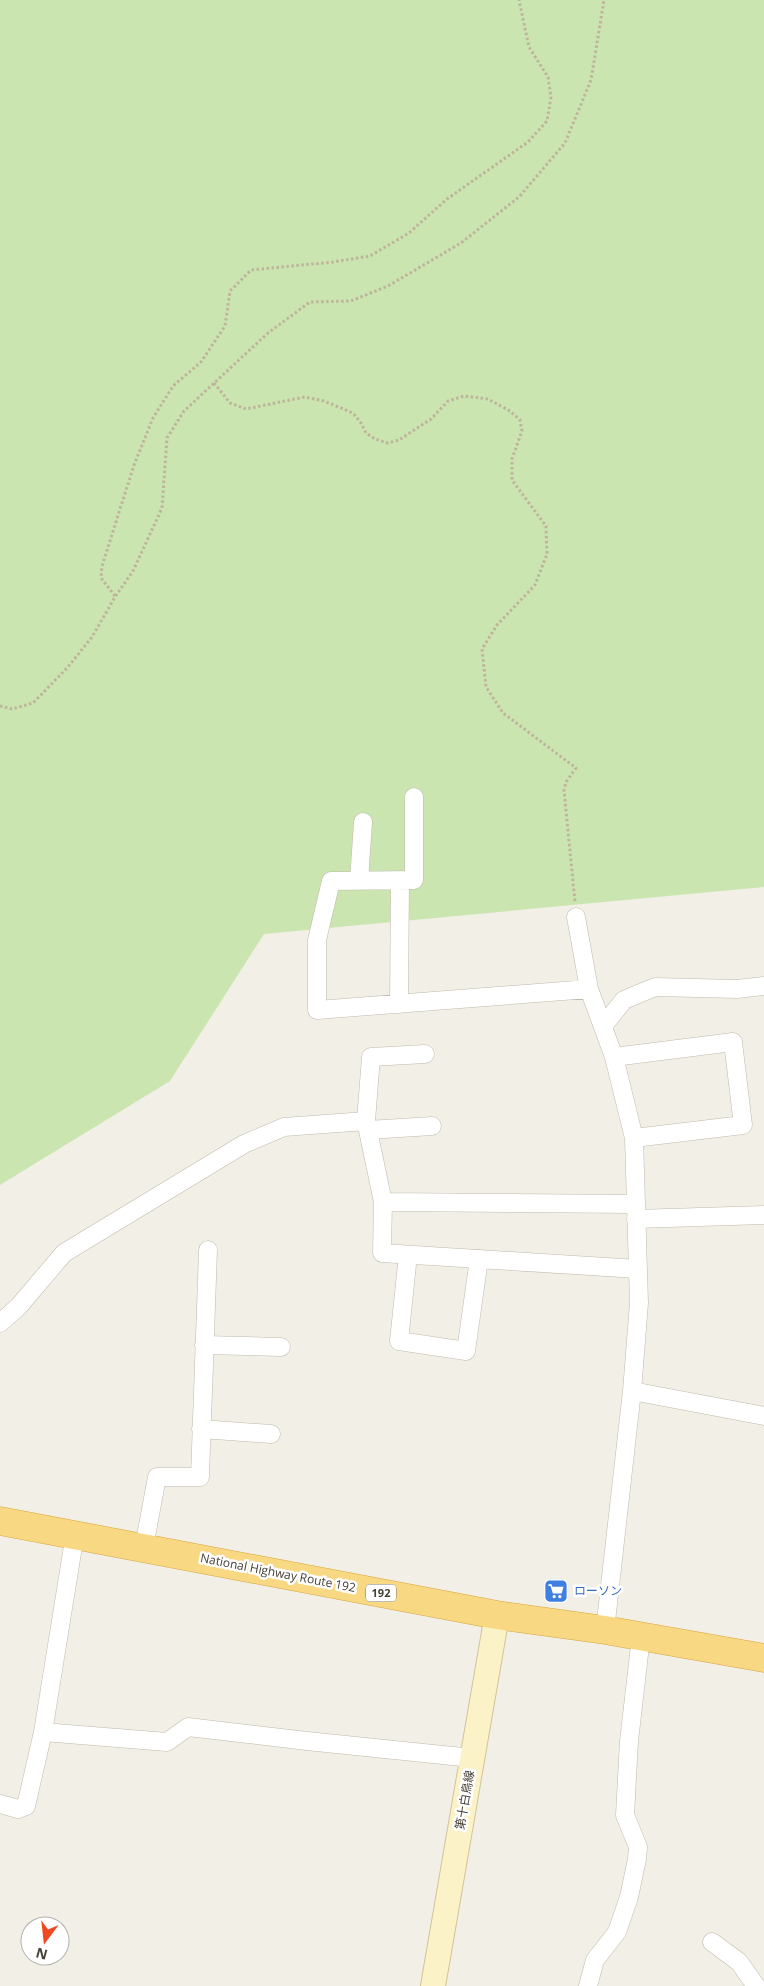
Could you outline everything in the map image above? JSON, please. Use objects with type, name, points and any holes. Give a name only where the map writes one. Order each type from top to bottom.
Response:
[{"type":"highway","name":"National Highway Route 192","points":[[0,1521],[497,1615],[605,1630],[764,1658]]},
{"type":"main road","name":"第十白鳥線","points":[[433,1986],[497,1615]]},
{"type":"street","points":[[414,797],[414,880],[331,881],[317,940],[317,1010],[589,989]]},
{"type":"street","points":[[359,881],[363,822]]},
{"type":"street","points":[[399,1004],[400,880]]},
{"type":"street","points":[[576,917],[589,989],[614,1057],[634,1138],[639,1303],[632,1391],[605,1630]]},
{"type":"street","points":[[603,1026],[624,1000],[655,987],[736,989],[764,986]]},
{"type":"street","points":[[614,1057],[733,1042],[743,1125],[634,1138]]},
{"type":"street","points":[[425,1054],[371,1057],[367,1125],[383,1202],[382,1253],[638,1269]]},
{"type":"street","points":[[0,1324],[19,1306],[64,1253],[244,1144],[284,1127],[432,1126]]},
{"type":"street","points":[[383,1202],[764,1215]]},
{"type":"street","points":[[144,1547],[157,1477],[200,1476],[208,1250]]},
{"type":"street","points":[[408,1254],[399,1341],[466,1351],[479,1259]]},
{"type":"street","points":[[204,1345],[281,1347]]},
{"type":"street","points":[[632,1391],[764,1416]]},
{"type":"street","points":[[201,1429],[271,1434]]},
{"type":"street","points":[[0,1804],[18,1809],[26,1806],[43,1732],[76,1534]]},
{"type":"street","points":[[588,1986],[595,1960],[617,1932],[629,1897],[637,1859],[638,1847],[625,1815],[629,1741],[641,1636]]},
{"type":"street","points":[[43,1732],[167,1742],[188,1727],[472,1758]]},
{"type":"street","points":[[712,1942],[739,1962],[756,1986]]},
{"type":"path","points":[[115,597],[101,578],[102,566],[134,465],[153,418],[173,386],[201,362],[225,326],[230,291],[251,270],[334,262],[370,256],[409,233],[447,199],[528,142],[547,121],[551,97],[548,77],[529,47],[519,0]]},
{"type":"path","points":[[0,706],[12,709],[34,703],[68,667],[92,637],[115,597],[133,571],[162,508],[167,438],[184,411],[268,333],[310,302],[351,302],[388,286],[461,243],[519,197],[565,143],[591,80],[604,0]]},
{"type":"path","points":[[214,383],[230,402],[246,409],[305,397],[324,401],[353,413],[366,433],[374,439],[388,443],[399,440],[431,419],[448,401],[464,396],[488,400],[510,411],[520,420],[522,431],[512,459],[512,480],[546,526],[547,554],[535,586],[497,625],[482,649],[486,687],[503,713],[576,768],[566,782],[564,790],[576,917]]},
{"type":"green space","points":[[0,0],[764,0],[764,887],[264,934],[170,1081],[0,1185]]},
{"type":"place","name":"ローソン","points":[[556,1591]]}]
